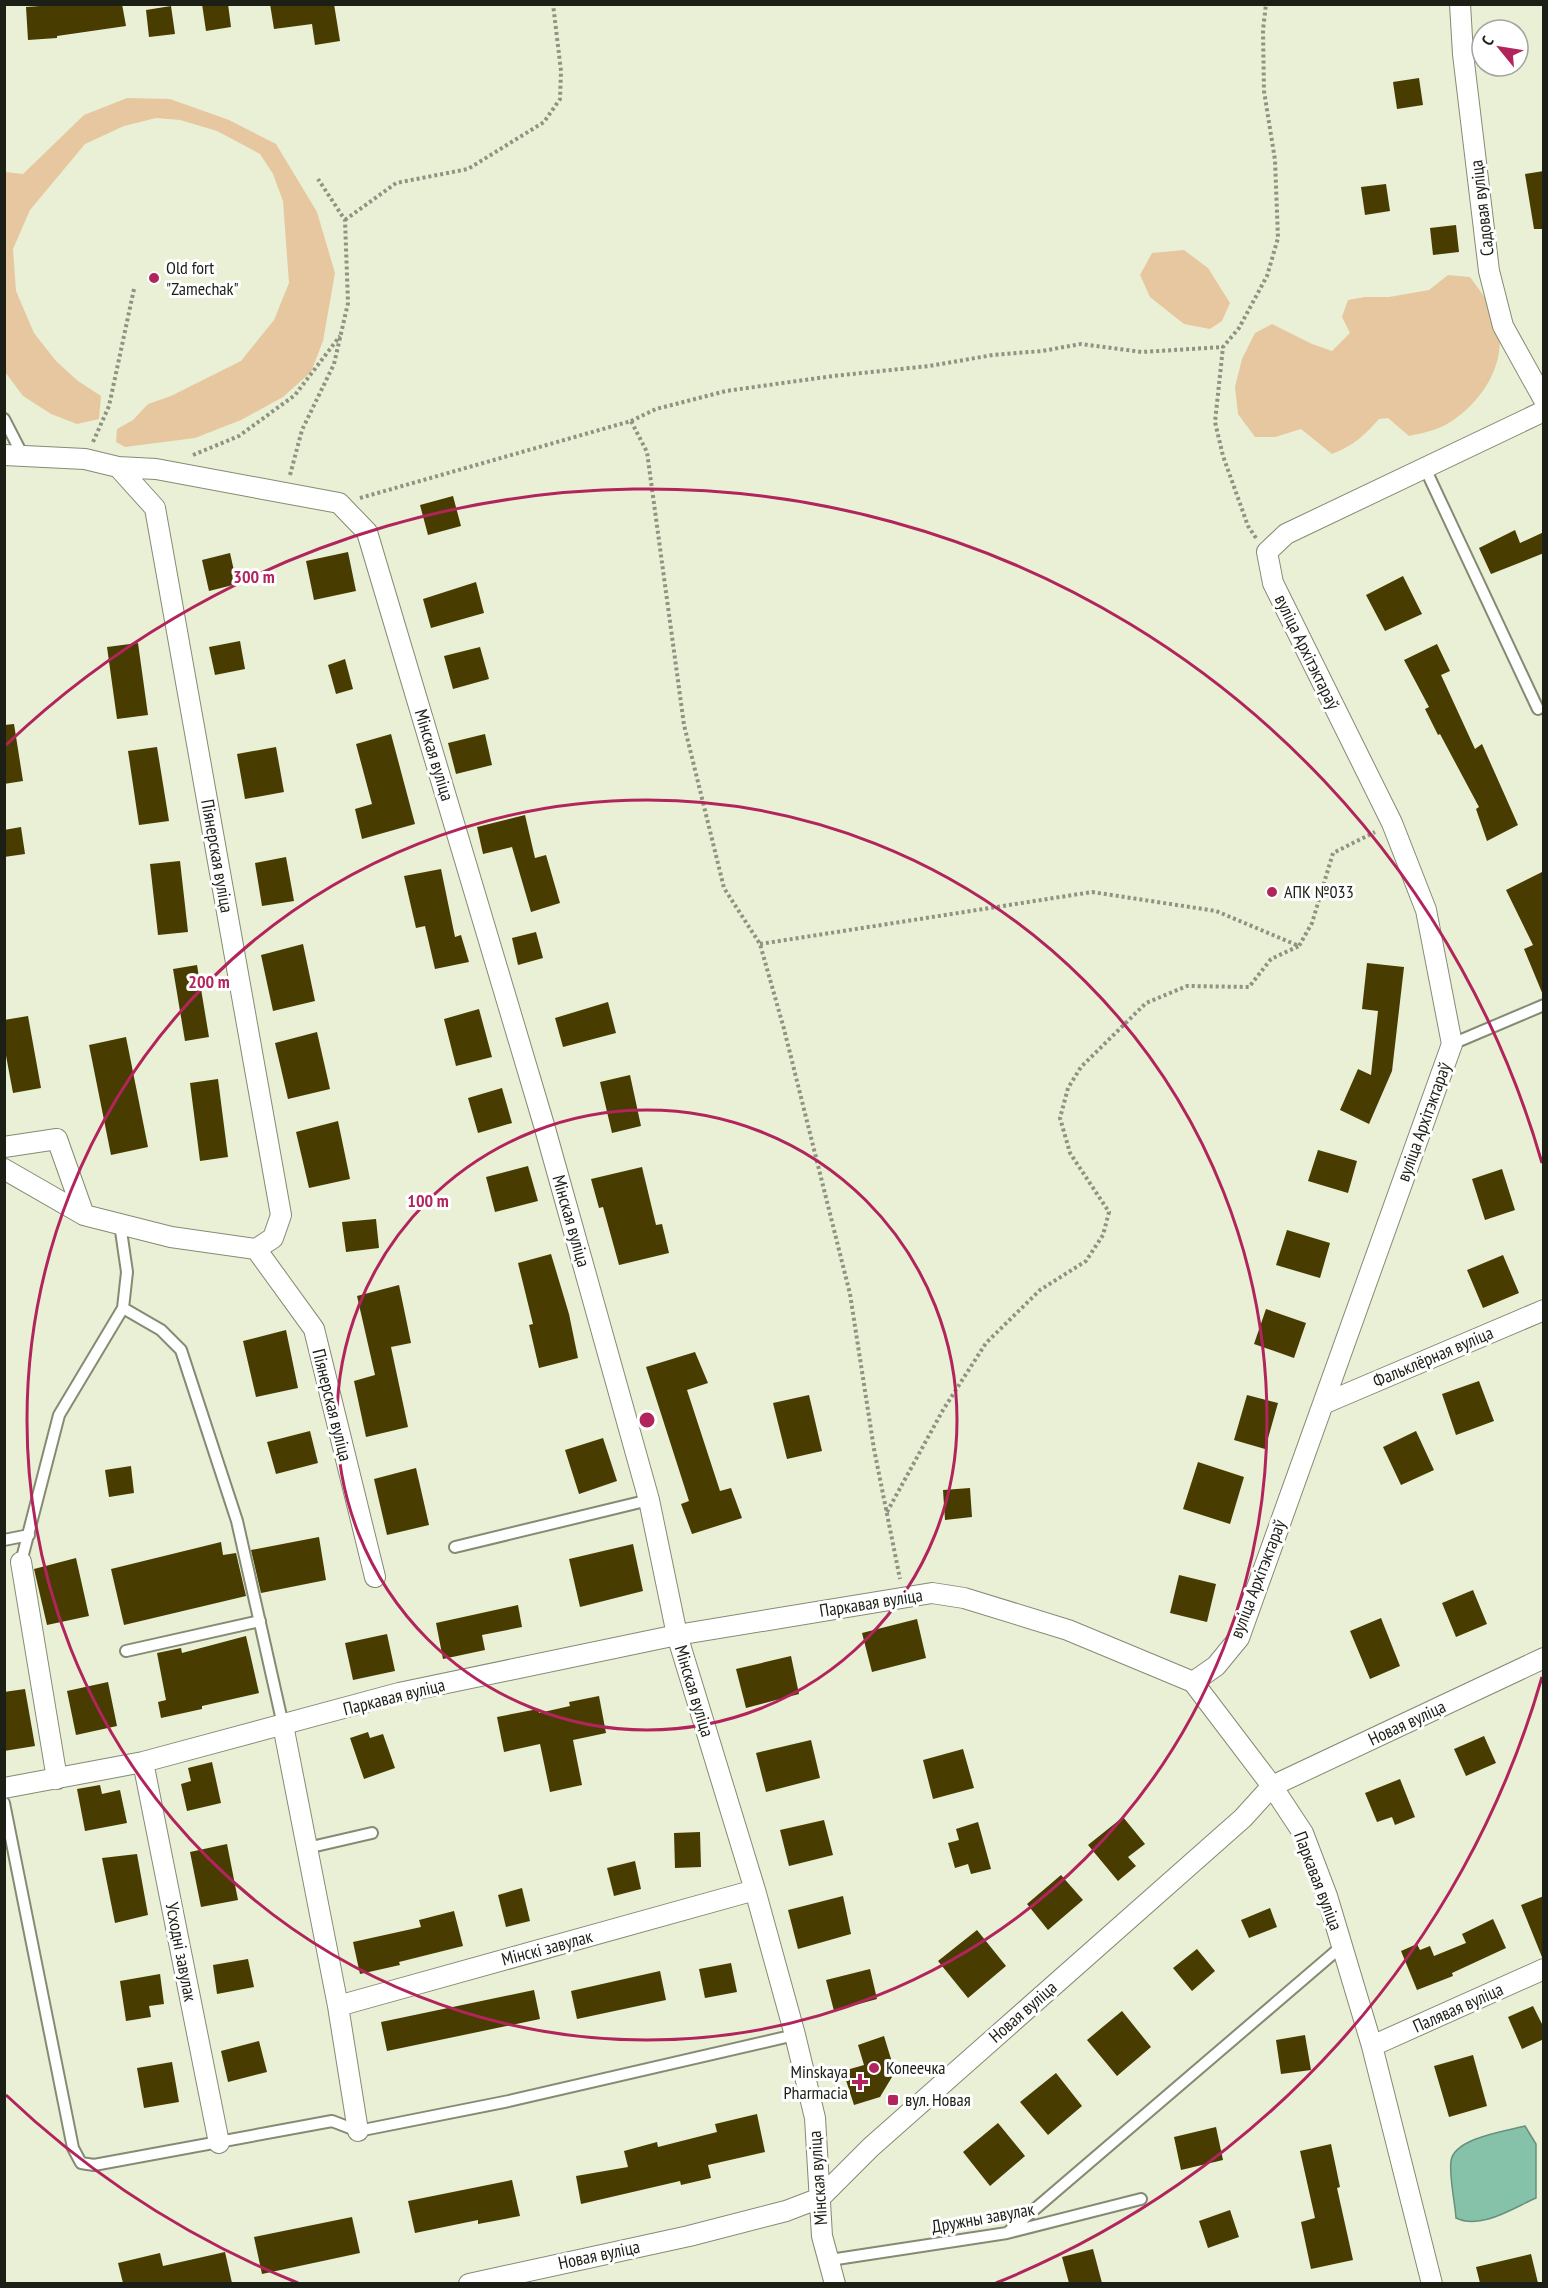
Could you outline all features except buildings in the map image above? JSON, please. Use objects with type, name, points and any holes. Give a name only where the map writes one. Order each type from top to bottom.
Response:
[{"type":"street","name":"Садовая вуліца","points":[[1460,4],[1463,54],[1489,271],[1503,326],[1544,399]]},
{"type":"street","points":[[1267,552],[1286,534],[1424,466],[1544,411]]},
{"type":"street","points":[[14,456],[85,459],[118,467],[156,469],[339,503]]},
{"type":"street","name":"Піянерская вуліца","points":[[118,467],[155,508],[281,1215],[273,1238],[256,1249],[314,1329],[375,1576]]},
{"type":"street","name":"Мінская вуліца","points":[[339,503],[367,532],[544,1125],[649,1500],[676,1635],[755,1890],[815,2118],[822,2236],[835,2283]]},
{"type":"street","name":"вуліца Архітэктараў","points":[[1193,1682],[1216,1666],[1239,1638],[1452,1044],[1426,910],[1392,823],[1273,583],[1267,552]]},
{"type":"street","points":[[4,1147],[57,1139],[84,1215]]},
{"type":"street","points":[[4,1169],[84,1215],[171,1237],[256,1249]]},
{"type":"street","name":"Фальклёрная вуліца","points":[[1323,1404],[1544,1310]]},
{"type":"street","points":[[21,1562],[57,1779]]},
{"type":"street","name":"Паркавая вуліца","points":[[4,1788],[143,1762],[399,1693],[676,1635],[904,1597],[932,1593],[964,1598],[1068,1630],[1193,1682],[1272,1786],[1303,1833],[1327,1896],[1372,2046],[1432,2283]]},
{"type":"street","name":"Новая вуліца","points":[[469,2283],[689,2236],[786,2211],[820,2198],[871,2147],[1243,1818],[1272,1786],[1544,1658]]},
{"type":"street","points":[[283,1725],[338,2006],[358,2131]]},
{"type":"street","name":"Усходні завулак","points":[[143,1762],[219,2143]]},
{"type":"street","name":"Мінскі завулак","points":[[338,2006],[755,1890]]},
{"type":"street","name":"Палявая вуліца","points":[[1372,2046],[1544,1969]]},
{"type":"lane","points":[[4,420],[14,456]]},
{"type":"lane","points":[[1424,466],[1538,709]]},
{"type":"lane","points":[[1452,1044],[1544,1005]]},
{"type":"lane","points":[[21,1562],[59,1415],[123,1308],[127,1272],[120,1224]]},
{"type":"lane","points":[[123,1308],[161,1330],[182,1350],[237,1521],[283,1725]]},
{"type":"lane","points":[[454,1547],[649,1500]]},
{"type":"lane","points":[[4,1540],[29,1535]]},
{"type":"lane","points":[[126,1652],[260,1621]]},
{"type":"lane","points":[[4,1803],[73,2148],[81,2163],[94,2165],[332,2121],[358,2131],[509,2102],[795,2035]]},
{"type":"lane","points":[[307,1848],[372,1833]]},
{"type":"lane","points":[[1007,2233],[1342,1946]]},
{"type":"lane","name":"Дружны завулак","points":[[830,2260],[1007,2233],[1141,2199]]},
{"type":"path","points":[[345,220],[396,183],[468,169],[544,122],[560,99],[561,70],[553,4]]},
{"type":"path","points":[[1266,4],[1263,30],[1264,91],[1275,160],[1278,238],[1267,276],[1239,328],[1223,347],[1215,422],[1223,456],[1248,526],[1267,552]]},
{"type":"path","points":[[286,493],[302,430],[334,364],[348,303],[345,220],[318,179]]},
{"type":"path","points":[[85,459],[109,406],[134,290]]},
{"type":"path","points":[[188,457],[239,436],[295,395],[341,335]]},
{"type":"path","points":[[339,503],[631,421],[656,409],[726,392],[832,376],[929,366],[1081,345],[1142,352],[1223,347]]},
{"type":"path","points":[[631,421],[647,452],[686,737],[724,888],[760,944],[784,1029],[850,1294],[874,1449],[904,1597]]},
{"type":"path","points":[[887,1512],[943,1410],[986,1343],[1040,1290],[1086,1261],[1104,1235],[1109,1212],[1070,1153],[1060,1118],[1068,1088],[1081,1067],[1146,1003],[1187,986],[1249,987],[1271,959],[1299,946],[1312,923],[1333,853],[1392,823]]},
{"type":"path","points":[[760,944],[1092,892],[1216,911],[1299,946]]},
{"type":"shaded area","points":[[127,98],[170,99],[229,120],[276,144],[317,212],[335,273],[323,341],[311,372],[283,397],[241,420],[195,438],[125,447],[116,442],[117,429],[133,420],[148,404],[171,396],[241,361],[274,320],[289,283],[283,201],[273,174],[260,154],[217,131],[180,120],[156,118],[124,126],[85,144],[30,210],[13,249],[16,291],[34,333],[56,361],[78,381],[101,396],[99,419],[77,424],[51,414],[23,396],[5,372],[5,172],[23,174],[84,115]]},
{"type":"shaded area","points":[[1184,250],[1208,268],[1230,303],[1222,321],[1210,329],[1184,324],[1150,297],[1140,275],[1152,253]]},
{"type":"shaded area","points":[[1448,275],[1470,277],[1493,311],[1500,339],[1496,366],[1490,379],[1474,402],[1463,412],[1442,427],[1409,436],[1388,418],[1379,419],[1358,440],[1332,454],[1301,429],[1275,437],[1255,437],[1238,414],[1235,387],[1242,359],[1255,333],[1272,324],[1312,344],[1332,351],[1350,333],[1342,317],[1348,300],[1389,297],[1429,290]]},
{"type":"shaded area","points":[[1525,2126],[1536,2144],[1536,2198],[1486,2220],[1466,2221],[1456,2218],[1451,2182],[1451,2161],[1454,2153],[1471,2141]]},
{"type":"place","name":"Old fort \"Zamechak\"","points":[[154,278]]},
{"type":"place","name":"АПК №033","points":[[1272,892]]},
{"type":"place","name":"Копеечка","points":[[874,2068]]},
{"type":"place","name":"Minskaya Pharmacia","points":[[860,2082]]},
{"type":"place","name":"вул. Новая","points":[[893,2100]]}]
